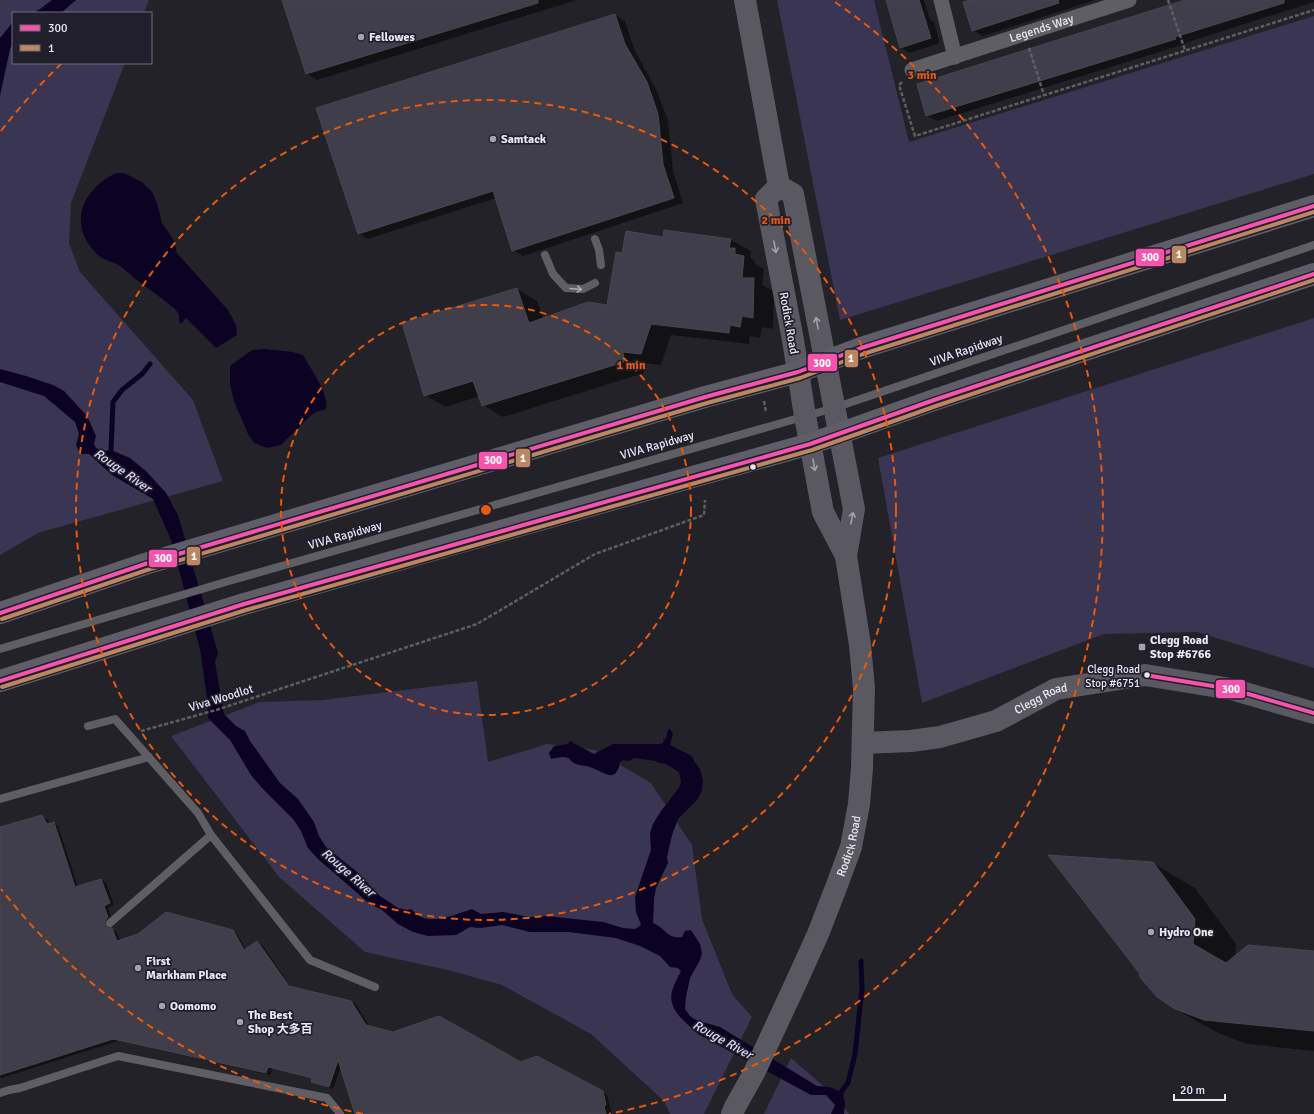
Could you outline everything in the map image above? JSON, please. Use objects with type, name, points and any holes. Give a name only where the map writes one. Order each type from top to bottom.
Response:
[{"type":"main road","points":[[745,0],[779,186]]},
{"type":"main road","name":"Rodick Road","points":[[734,1110],[754,1074],[810,952],[851,847],[859,804],[863,743],[864,688],[860,645],[846,556],[854,509],[838,433],[826,361],[819,332],[793,194],[779,186],[766,199],[810,444],[823,512],[846,556]]},
{"type":"main road","points":[[0,613],[145,564],[697,399],[798,372],[869,346],[1314,206]]},
{"type":"main road","points":[[0,681],[244,604],[810,444],[838,433],[1314,274]]},
{"type":"main road","name":"Clegg Road","points":[[863,743],[911,741],[940,737],[996,721],[1056,689],[1145,674],[1231,689],[1314,713]]},
{"type":"street","points":[[941,0],[955,57]]},
{"type":"street","name":"Legends Way","points":[[912,70],[1128,0]]},
{"type":"lane","points":[[595,239],[599,250],[601,265]]},
{"type":"lane","name":"VIVA Rapidway","points":[[0,648],[160,602],[228,580],[834,408],[1314,245]]},
{"type":"lane","points":[[545,255],[553,274],[566,288],[583,289],[595,283]]},
{"type":"lane","points":[[88,726],[115,719],[198,813],[211,835],[310,960],[375,987]]},
{"type":"lane","points":[[0,799],[149,757]]},
{"type":"lane","points":[[110,923],[211,835]]},
{"type":"lane","points":[[0,1093],[20,1088],[118,1056],[327,1098],[340,1114]]},
{"type":"path","points":[[1168,0],[1185,50]]},
{"type":"path","points":[[912,70],[899,85],[915,136],[1314,10]]},
{"type":"path","points":[[1025,34],[1044,95]]},
{"type":"path","points":[[763,400],[766,413]]},
{"type":"path","name":"Viva Woodlot","points":[[158,726],[216,710],[288,687],[477,624],[595,554],[704,515],[705,500]]},
{"type":"shaded area","points":[[0,0],[149,0],[144,12],[12,12],[12,64],[125,64],[71,203],[69,243],[80,272],[193,400],[223,481],[38,533],[0,555]]},
{"type":"shaded area","points":[[777,0],[874,0],[909,142],[1314,16],[1314,174],[840,320]]},
{"type":"shaded area","points":[[1314,318],[1314,668],[1197,632],[1104,634],[922,703],[878,458]]},
{"type":"shaded area","points":[[477,681],[488,762],[547,744],[595,750],[651,783],[692,845],[702,919],[732,994],[752,1017],[704,1114],[670,1114],[664,1101],[591,1034],[502,985],[448,970],[365,952],[279,877],[171,736],[260,702],[323,700]]},
{"type":"shaded area","points":[[791,1058],[834,1095],[849,1114],[764,1114]]},
{"type":"water","points":[[52,0],[76,0],[62,12],[35,12]]},
{"type":"water","points":[[12,23],[12,45],[0,96],[0,38]]},
{"type":"water","points":[[116,173],[124,173],[142,182],[152,192],[157,203],[162,223],[173,239],[177,253],[228,310],[236,325],[237,335],[216,348],[186,318],[181,324],[179,322],[179,314],[174,308],[117,264],[100,257],[88,244],[83,232],[81,221],[82,210],[94,189],[104,180]]},
{"type":"water","points":[[264,349],[293,352],[303,355],[322,389],[326,403],[326,409],[311,415],[281,445],[267,448],[254,443],[248,434],[234,401],[230,384],[230,366],[252,350]]},
{"type":"water","name":"Rouge River","points":[[0,369],[53,385],[64,391],[87,416],[96,436],[94,444],[96,448],[102,451],[111,450],[130,458],[146,471],[166,493],[178,515],[218,653],[215,662],[224,714],[236,726],[245,731],[250,741],[280,783],[298,799],[314,822],[319,836],[326,847],[357,872],[380,896],[398,908],[407,910],[411,909],[419,916],[428,919],[444,918],[472,909],[481,914],[503,912],[529,917],[546,916],[603,922],[623,928],[635,929],[641,925],[636,912],[635,897],[651,850],[650,833],[653,824],[661,811],[679,788],[681,782],[679,772],[666,764],[635,758],[629,761],[623,760],[620,762],[616,773],[609,775],[590,767],[576,764],[566,757],[551,759],[549,753],[554,746],[568,744],[570,741],[594,754],[613,744],[659,744],[663,743],[664,738],[665,741],[668,730],[670,729],[673,734],[670,745],[692,756],[700,769],[703,781],[702,790],[698,799],[678,819],[672,835],[667,857],[668,863],[656,888],[654,899],[653,923],[669,935],[677,937],[682,937],[685,931],[691,930],[700,944],[702,953],[700,960],[690,978],[685,1009],[690,1016],[696,1020],[720,1027],[817,1086],[830,1087],[842,1093],[845,1102],[844,1114],[831,1114],[835,1105],[826,1095],[811,1095],[698,1034],[675,1011],[671,999],[675,983],[681,971],[678,968],[670,967],[660,956],[640,946],[616,938],[568,932],[530,932],[502,925],[480,928],[470,927],[456,935],[428,936],[413,932],[398,924],[382,910],[370,904],[318,859],[308,848],[301,831],[293,819],[261,787],[251,775],[230,740],[208,718],[207,698],[200,649],[171,540],[153,499],[112,475],[89,454],[80,454],[76,445],[79,434],[75,422],[44,396],[0,382]]},
{"type":"building","name":"Fellowes","points":[[282,0],[538,0],[538,3],[306,74]]},
{"type":"building","points":[[886,0],[919,0],[931,38],[900,48]]},
{"type":"building","points":[[971,0],[1058,0],[1059,3],[972,31],[963,2]]},
{"type":"building","points":[[1185,0],[1284,0],[1284,3],[1175,37],[1176,39],[926,116],[917,84]]},
{"type":"building","name":"Samtack","points":[[615,14],[625,44],[647,82],[658,114],[663,164],[674,198],[512,251],[493,191],[358,234],[316,108]]},
{"type":"building","points":[[664,230],[731,239],[729,248],[735,248],[735,254],[744,256],[742,278],[754,278],[753,318],[742,316],[740,327],[730,325],[729,333],[651,324],[641,354],[623,352],[624,362],[482,406],[473,381],[424,396],[402,323],[517,288],[529,323],[588,302],[607,305],[616,252],[622,253],[626,231],[663,237]]},
{"type":"building","name":"First Markham Place","points":[[42,815],[47,824],[54,822],[75,887],[101,879],[110,903],[104,906],[108,917],[105,924],[108,928],[112,928],[117,941],[138,934],[166,912],[233,930],[244,950],[257,941],[289,986],[351,1001],[366,1025],[393,1032],[439,1016],[521,1062],[537,1056],[603,1091],[606,1114],[355,1114],[338,1060],[329,1087],[311,1082],[312,1078],[268,1067],[266,1073],[113,1039],[0,1075],[0,827]]},
{"type":"building","name":"Hydro One","points":[[1048,855],[1153,862],[1195,919],[1193,944],[1226,963],[1248,945],[1314,951],[1314,1031],[1204,1020],[1175,1009],[1157,997],[1139,976],[1140,974]]},
{"type":"waterway","name":"Rouge River","points":[[111,450],[113,402],[122,390],[142,374],[150,364]]},
{"type":"waterway","points":[[841,1097],[841,1092],[848,1083],[855,1054],[862,989],[861,961]]},
{"type":"transit line","name":"300","points":[[0,613],[145,564],[705,397],[798,372],[861,348],[1314,206]]},
{"type":"transit line","name":"1","points":[[2,619],[147,570],[707,403],[800,378],[863,354],[1314,212]]},
{"type":"transit line","name":"300","points":[[0,681],[244,604],[810,444],[934,400],[1314,274]]},
{"type":"transit line","name":"1","points":[[2,687],[246,610],[812,450],[936,406],[1314,280]]},
{"type":"transit line","name":"300","points":[[1145,675],[1231,689],[1314,713]]},
{"type":"place","name":"Fellowes","points":[[361,37]]},
{"type":"place","name":"Samtack","points":[[493,139]]},
{"type":"place","name":"Clegg Road Stop #6766","points":[[1142,647]]},
{"type":"place","name":"Clegg Road Stop #6751","points":[[1147,675]]},
{"type":"place","name":"Hydro One","points":[[1151,932]]},
{"type":"place","name":"First Markham Place","points":[[138,968]]},
{"type":"place","name":"Oomomo","points":[[162,1006]]},
{"type":"place","name":"The Best Shop 大多百","points":[[240,1022]]}]
